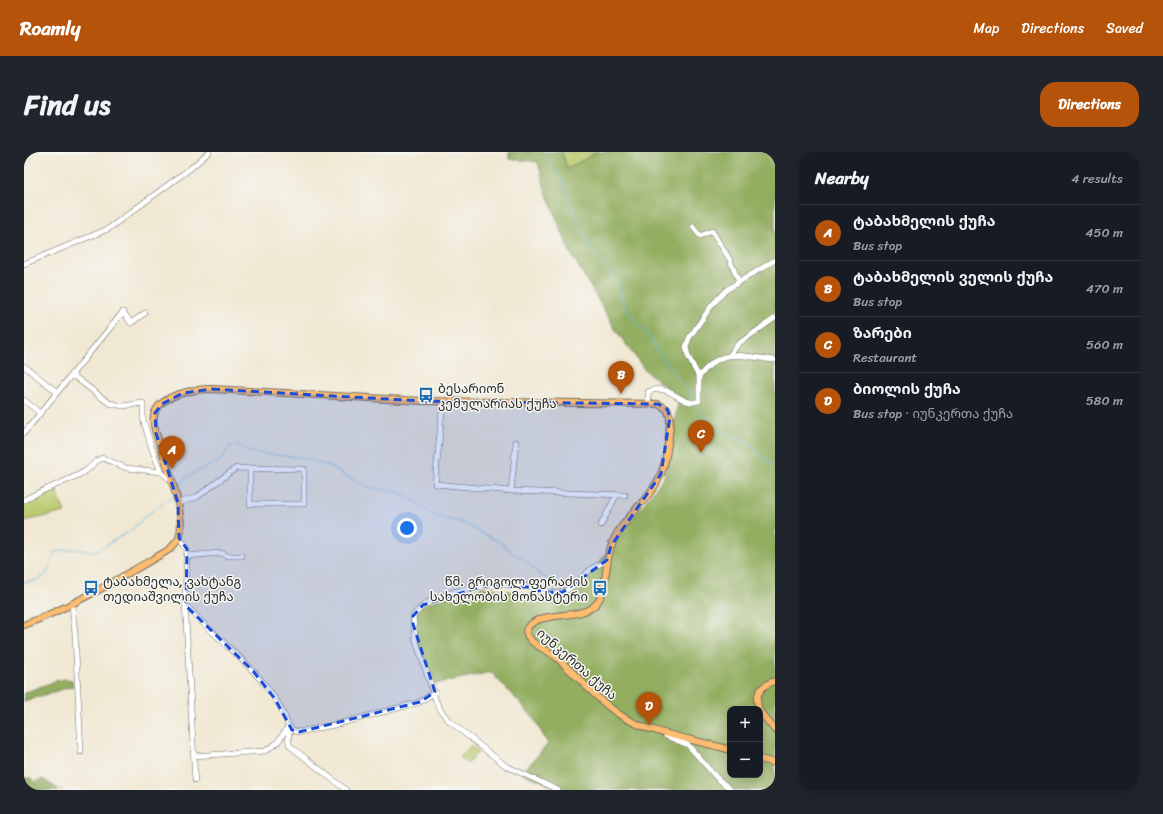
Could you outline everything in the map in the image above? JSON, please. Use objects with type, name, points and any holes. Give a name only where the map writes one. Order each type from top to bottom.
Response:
[{"type":"main road","name":"იუნკერთა ქუჩა","points":[[179,538],[180,529],[176,497],[156,433],[154,419],[155,413],[162,404],[183,392],[196,389],[212,389],[443,401],[649,403],[663,406],[667,409],[670,416],[663,468],[654,485],[620,529],[611,546],[602,591],[596,605],[580,612],[539,619],[531,623],[526,630],[526,634],[530,640],[551,652],[586,686],[625,718],[649,729],[727,749]]},
{"type":"main road","points":[[24,624],[52,614],[72,604],[167,551],[179,538]]},
{"type":"main road","points":[[758,706],[757,702],[759,692],[763,686],[775,680]]},
{"type":"main road","points":[[763,716],[775,730]]},
{"type":"main road","points":[[763,760],[775,763]]},
{"type":"street","points":[[24,264],[108,229],[191,168],[209,152]]},
{"type":"street","points":[[693,227],[700,236],[712,231],[730,260],[739,282]]},
{"type":"street","points":[[649,403],[648,392],[655,390],[670,391],[688,401],[695,402],[699,400],[699,377],[688,356],[686,347],[689,338],[712,306],[726,290],[775,260]]},
{"type":"street","points":[[25,431],[123,312],[131,323],[145,313]]},
{"type":"street","points":[[728,356],[738,344],[775,318]]},
{"type":"street","points":[[699,377],[713,362],[728,356],[746,355],[775,360]]},
{"type":"street","points":[[24,366],[58,392]]},
{"type":"street","points":[[71,374],[109,403],[123,406],[143,403],[145,428],[161,472],[172,481]]},
{"type":"street","points":[[24,400],[40,413]]},
{"type":"street","points":[[443,401],[435,484],[511,491],[616,496],[625,495]]},
{"type":"street","points":[[511,491],[516,442]]},
{"type":"street","points":[[24,500],[42,489],[85,472],[95,461],[103,458],[126,468],[161,472]]},
{"type":"street","points":[[176,497],[197,497],[236,468],[250,468],[304,469],[304,504],[250,504],[250,468]]},
{"type":"street","points":[[601,525],[616,496]]},
{"type":"street","points":[[179,538],[186,549],[185,602],[195,780]]},
{"type":"street","points":[[186,556],[221,553],[228,556],[242,556]]},
{"type":"street","points":[[558,790],[506,766],[462,733],[441,711],[415,638],[413,616],[423,605],[468,588],[483,586],[530,587],[545,593],[563,592],[581,580],[591,569],[607,560]]},
{"type":"street","points":[[185,602],[186,606],[253,671],[275,699],[292,730],[299,732],[334,725],[420,702],[435,692]]},
{"type":"street","points":[[72,604],[81,752]]},
{"type":"street","points":[[194,756],[265,751],[277,743],[289,726]]},
{"type":"street","points":[[289,726],[288,743],[290,746],[346,790]]},
{"type":"street","points":[[649,729],[688,745],[716,777],[731,790]]},
{"type":"highlighted area","points":[[212,389],[422,401],[658,404],[667,409],[670,417],[661,474],[611,546],[607,560],[563,592],[545,593],[530,587],[483,586],[423,605],[413,616],[413,624],[435,692],[420,702],[299,732],[292,730],[275,699],[253,671],[186,606],[187,549],[179,538],[178,503],[156,433],[155,413],[162,404],[183,393]]},
{"type":"green space","points":[[509,152],[562,152],[567,169],[597,152],[775,152],[775,790],[564,790],[522,773],[548,744],[533,717],[491,672],[435,684],[416,637],[414,616],[423,605],[454,594],[483,587],[541,596],[565,596],[597,566],[664,477],[679,398],[645,370],[617,332],[570,252],[546,192],[538,162],[509,159]]},
{"type":"green space","points":[[562,152],[597,152],[567,169]]},
{"type":"green space","points":[[56,490],[65,512],[24,521],[24,503]]},
{"type":"green space","points":[[66,679],[72,680],[73,686],[24,701],[24,693],[55,681]]},
{"type":"green space","points":[[471,745],[478,752],[467,764],[460,757]]},
{"type":"green space","points":[[24,778],[31,778],[34,782],[43,779],[58,789],[63,790],[24,790]]},
{"type":"waterway","points":[[543,152],[563,182],[569,202],[594,254],[618,283],[625,309],[648,335],[659,353],[695,400]]},
{"type":"waterway","points":[[697,405],[708,422],[725,433],[738,436],[748,442],[775,467]]},
{"type":"waterway","points":[[177,492],[186,477],[221,460],[229,447],[235,445],[250,452],[304,458],[331,467],[368,487],[398,492],[416,502],[432,515],[460,522],[500,542],[514,554],[525,560],[548,580],[568,583]]},
{"type":"waterway","points":[[24,582],[43,577],[51,565],[55,552],[73,549],[90,551],[98,550],[130,531],[147,515],[173,496]]},
{"type":"place","name":"ტაბახმელის ველის ქუჩა","points":[[621,394]]},
{"type":"place","name":"ბესარიონ კემულარიას ქუჩა","points":[[426,395]]},
{"type":"place","name":"ზარები","points":[[701,453]]},
{"type":"place","name":"ტაბახმელის ქუჩა","points":[[172,469]]},
{"type":"place","name":"ტაბახმელა, ვახტანგ თედიაშვილის ქუჩა","points":[[91,588]]},
{"type":"place","name":"წმ. გრიგოლ ფერაძის სახელობის მონასტერი","points":[[600,588]]},
{"type":"place","name":"ბიოლის ქუჩა","points":[[649,725]]}]
